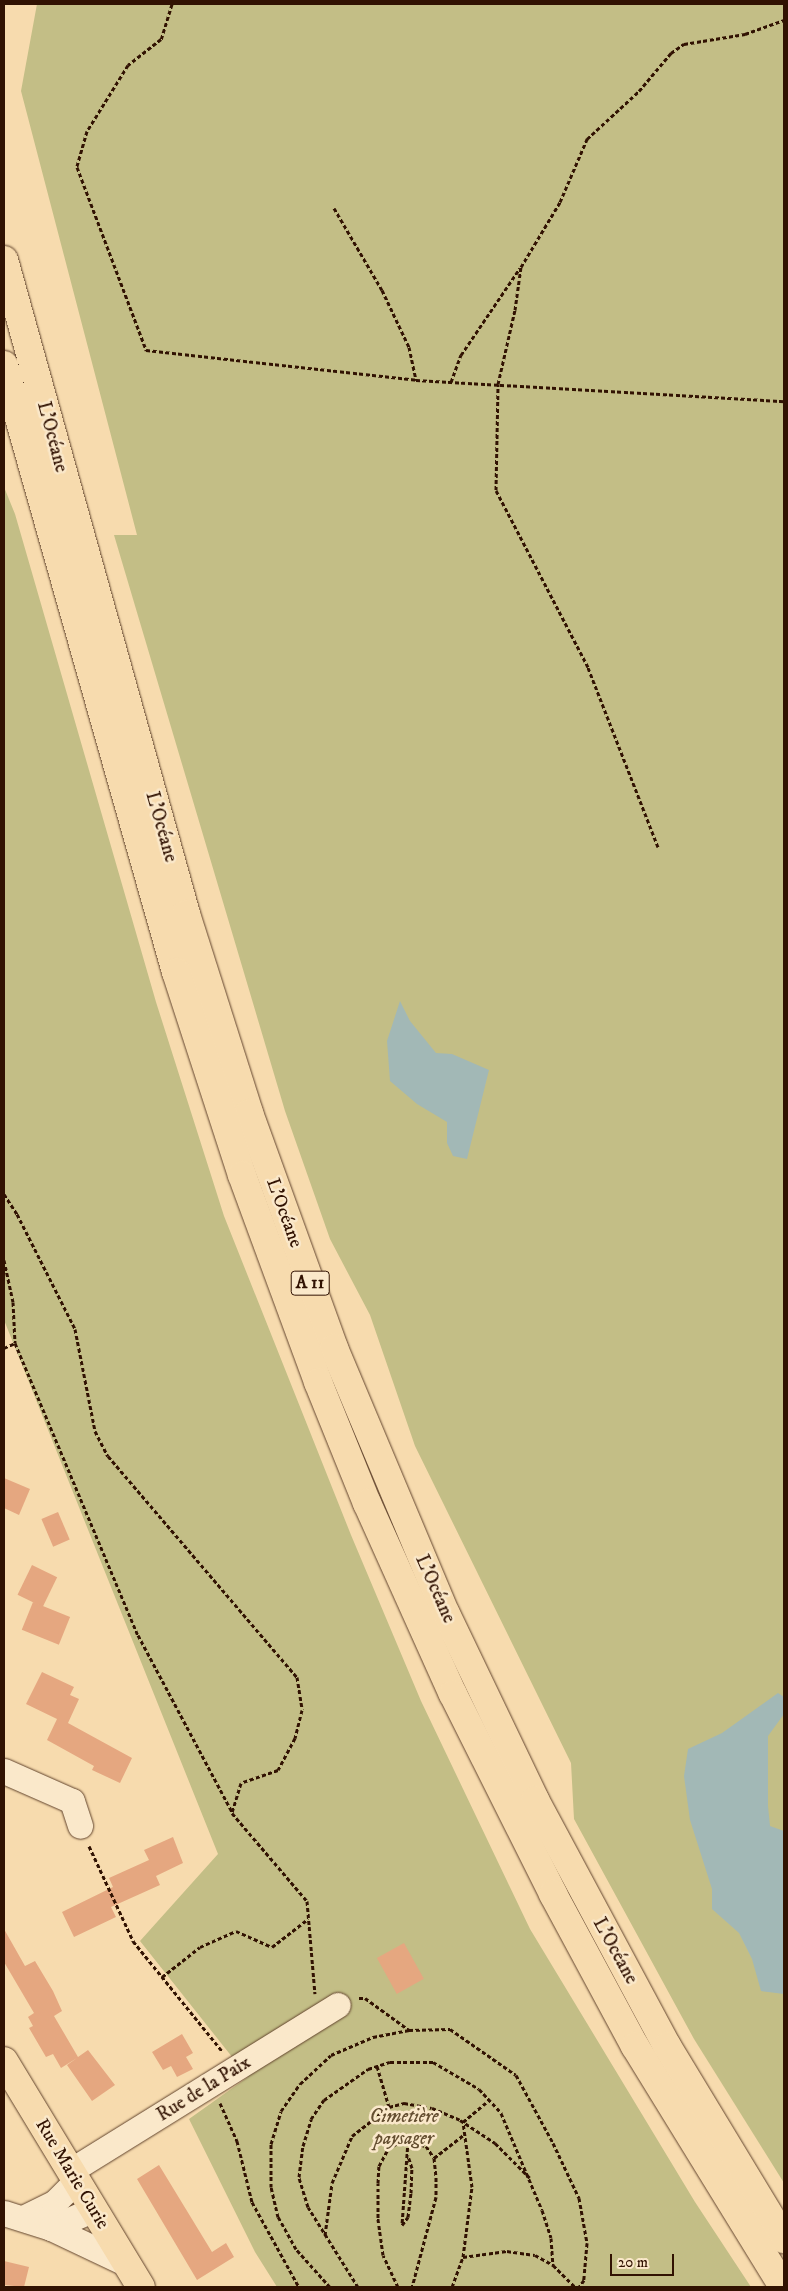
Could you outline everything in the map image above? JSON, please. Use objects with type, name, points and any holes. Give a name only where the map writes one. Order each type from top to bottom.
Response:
[{"type":"main road","name":"L’Océane","points":[[4,260],[186,914],[249,1113],[334,1348],[431,1580],[535,1800],[667,2046],[784,2238]]},
{"type":"main road","name":"L’Océane","points":[[4,365],[176,972],[242,1175],[318,1382],[426,1636],[530,1850],[636,2046],[783,2287]]},
{"type":"main road","name":"Rue Marie Curie","points":[[4,2061],[141,2287]]},
{"type":"street","points":[[4,1771],[72,1801],[80,1826]]},
{"type":"street","name":"Rue de la Paix","points":[[14,2216],[54,2204],[73,2176],[328,2011]]},
{"type":"street","points":[[50,2228],[94,2209]]},
{"type":"street","points":[[14,2216],[50,2228],[127,2264]]},
{"type":"path","points":[[172,4],[161,40],[128,65],[87,131],[76,166],[146,350],[416,380],[784,401]]},
{"type":"path","points":[[451,382],[461,355],[520,267],[560,202],[587,139],[639,91],[671,53],[684,44],[745,34],[784,20]]},
{"type":"path","points":[[334,208],[382,290],[409,347],[416,380]]},
{"type":"path","points":[[520,267],[515,310],[498,384],[496,490],[588,667],[658,847]]},
{"type":"path","points":[[4,1194],[17,1214],[75,1329],[95,1431],[108,1456],[297,1677],[302,1710],[295,1738],[278,1770],[241,1784],[232,1813]]},
{"type":"path","points":[[4,1260],[12,1302],[15,1344],[138,1635],[232,1813],[307,1901],[308,1918],[328,2011],[349,1998],[365,1998],[409,2030]]},
{"type":"path","points":[[4,1348],[15,1344]]},
{"type":"path","points":[[80,1826],[133,1941],[236,2069]]},
{"type":"path","points":[[162,1977],[200,1946],[236,1931],[272,1947],[308,1918]]},
{"type":"path","points":[[330,2287],[296,2249],[278,2217],[271,2187],[271,2144],[281,2111],[300,2084],[331,2055],[373,2036],[409,2030],[450,2029],[516,2075],[579,2198],[587,2243],[584,2280],[577,2287],[553,2265],[535,2255],[507,2251],[483,2252],[462,2257]]},
{"type":"path","points":[[358,2287],[308,2207],[299,2177],[311,2119],[324,2100],[344,2082],[377,2066],[410,2060],[433,2062],[456,2073],[489,2100],[501,2113],[532,2180],[551,2238],[553,2265]]},
{"type":"path","points":[[377,2066],[389,2107]]},
{"type":"path","points":[[210,2087],[237,2141],[252,2202],[299,2287]]},
{"type":"path","points":[[463,2122],[489,2100]]},
{"type":"path","points":[[325,2235],[332,2183],[352,2136],[389,2107],[404,2104],[432,2108],[463,2122],[496,2143],[532,2180]]},
{"type":"path","points":[[452,2287],[462,2257],[472,2187],[463,2122]]},
{"type":"path","points":[[434,2158],[465,2134]]},
{"type":"path","points":[[398,2287],[383,2255],[378,2218],[378,2183],[380,2166],[388,2150],[401,2141],[408,2141],[426,2146],[434,2158],[436,2197],[412,2287]]},
{"type":"path","points":[[408,2141],[408,2156],[412,2168],[411,2193],[408,2217],[402,2225],[404,2167],[408,2156]]},
{"type":"green space","points":[[37,4],[784,4],[784,2183],[694,2039],[574,1819],[571,1763],[415,1446],[370,1315],[330,1239],[285,1111],[114,535],[137,535],[21,91]]},
{"type":"green space","name":"Cimetière paysager","points":[[4,487],[15,514],[156,1002],[224,1216],[351,1535],[421,1701],[530,1929],[695,2202],[751,2287],[277,2287],[255,2252],[189,2119],[248,2077],[140,1941],[218,1854],[4,1320]]},
{"type":"water","points":[[400,1001],[410,1021],[436,1053],[452,1054],[489,1070],[467,1159],[453,1156],[447,1143],[447,1122],[417,1104],[390,1081],[387,1041]]},
{"type":"water","points":[[778,1693],[784,1697],[784,1714],[768,1736],[768,1806],[770,1826],[784,1831],[784,1994],[761,1991],[752,1959],[739,1933],[712,1909],[712,1889],[690,1820],[684,1776],[688,1749],[722,1733]]},
{"type":"building","points":[[4,1478],[30,1489],[19,1515],[4,1508]]},
{"type":"building","points":[[58,1512],[70,1540],[53,1547],[41,1519]]},
{"type":"building","points":[[32,1565],[57,1577],[43,1607],[18,1595]]},
{"type":"building","points":[[33,1602],[70,1617],[59,1645],[22,1630]]},
{"type":"building","points":[[42,1672],[74,1687],[70,1695],[79,1699],[68,1723],[132,1758],[120,1783],[92,1770],[94,1766],[47,1740],[57,1719],[26,1704]]},
{"type":"building","points":[[173,1837],[183,1863],[156,1876],[160,1885],[111,1907],[116,1917],[74,1937],[62,1912],[113,1887],[109,1878],[149,1860],[144,1850]]},
{"type":"building","points":[[4,1929],[25,1966],[35,1961],[53,1991],[62,2011],[54,2016],[78,2057],[88,2050],[115,2085],[92,2101],[67,2065],[77,2058],[61,2068],[53,2054],[46,2057],[29,2028],[33,2026],[28,2017],[34,2013],[4,1962]]},
{"type":"building","points":[[404,1943],[424,1979],[397,1994],[377,1958]]},
{"type":"building","points":[[182,2034],[193,2053],[186,2057],[193,2069],[177,2077],[171,2066],[163,2070],[152,2052]]},
{"type":"building","points":[[159,2165],[212,2252],[226,2243],[234,2257],[197,2280],[137,2179]]},
{"type":"building","points":[[4,2261],[29,2267],[24,2287],[4,2285]]}]
